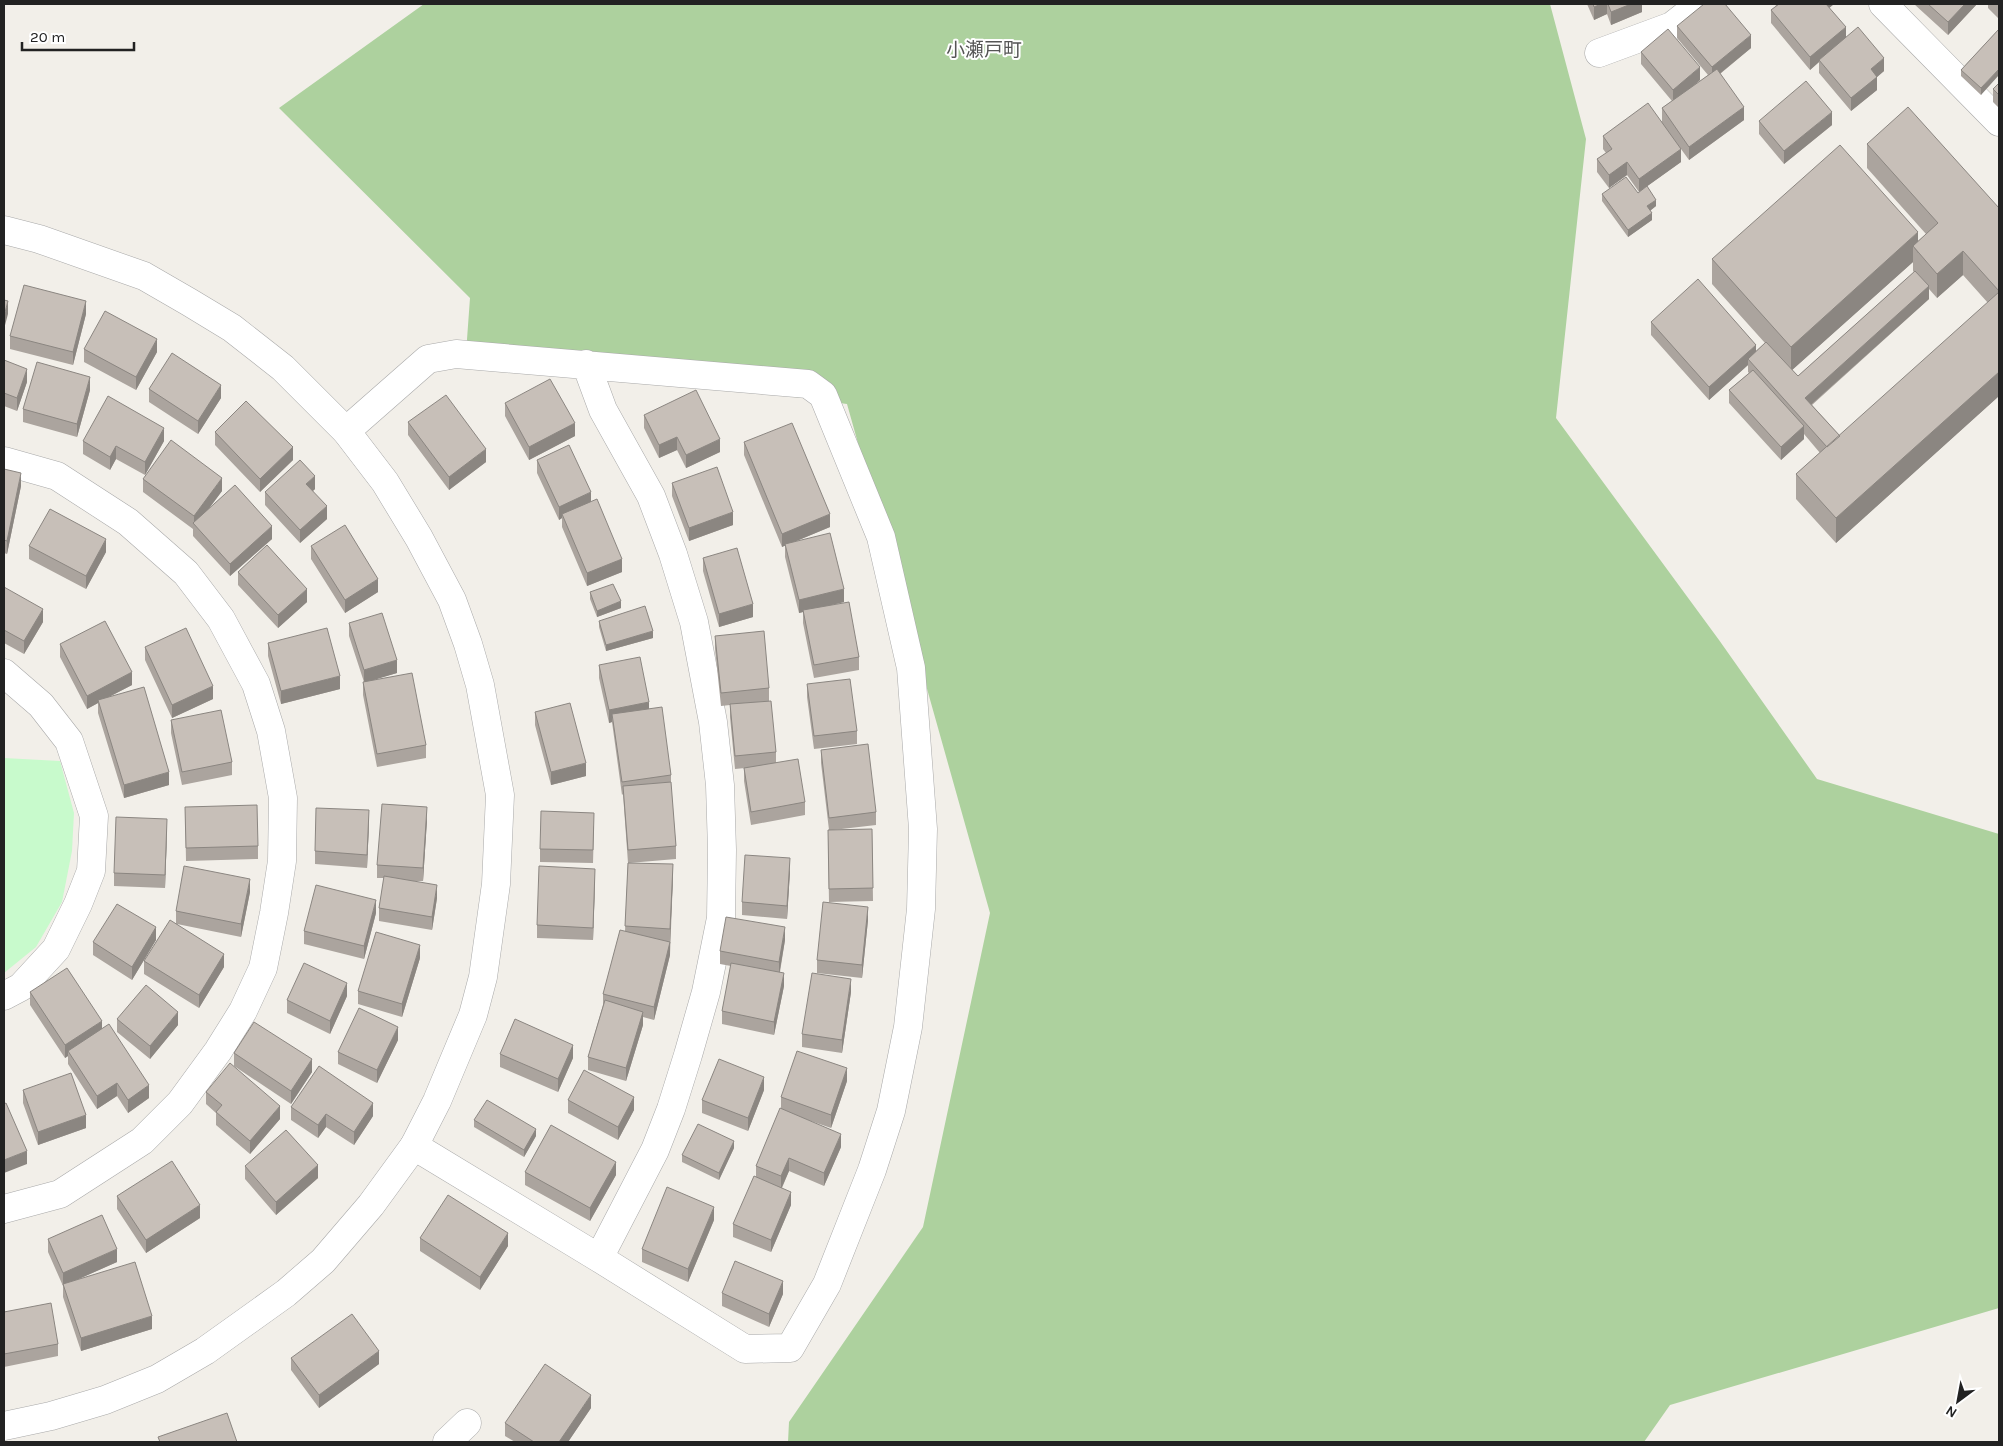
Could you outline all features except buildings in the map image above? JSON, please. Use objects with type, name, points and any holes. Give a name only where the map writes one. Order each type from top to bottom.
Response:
[{"type":"street","points":[[1599,53],[1672,26],[1700,4]]},
{"type":"street","points":[[1884,4],[1999,122]]},
{"type":"street","points":[[4,230],[39,239],[144,276],[189,302],[232,328],[283,368],[346,431],[385,482],[419,538],[452,600],[480,685],[500,795],[496,884],[483,977],[473,1015],[437,1101],[414,1146],[393,1177],[350,1232],[323,1261],[279,1298],[205,1351],[157,1379],[105,1400],[51,1416],[4,1426]]},
{"type":"street","points":[[346,431],[428,359],[456,354],[808,384],[823,395],[881,537],[911,668],[923,829],[922,909],[908,1027],[891,1111],[872,1170],[827,1284],[790,1348],[745,1349],[414,1146]]},
{"type":"street","points":[[586,364],[603,410],[651,496],[673,554],[694,622],[714,731],[720,786],[722,850],[721,918],[706,992],[688,1055],[671,1109],[655,1150],[599,1258]]},
{"type":"street","points":[[4,461],[57,476],[128,522],[186,573],[221,619],[256,684],[271,731],[283,798],[282,861],[263,968],[242,1011],[218,1051],[180,1102],[142,1140],[60,1194],[4,1209]]},
{"type":"street","points":[[4,673],[41,705],[69,741],[94,816],[91,871],[78,904],[56,949],[21,987],[4,996]]},
{"type":"street","points":[[447,1442],[467,1423]]},
{"type":"green space","points":[[424,4],[1550,4],[1586,139],[1556,418],[1719,640],[1817,779],[1999,834],[1999,1308],[1670,1405],[1644,1442],[788,1442],[789,1422],[923,1227],[990,913],[847,404],[466,353],[470,298],[279,108]]},
{"type":"green space","points":[[4,758],[60,761],[74,813],[72,851],[62,902],[36,947],[4,973]]},
{"type":"district","name":"小瀬戸町","points":[[984,50]]}]
